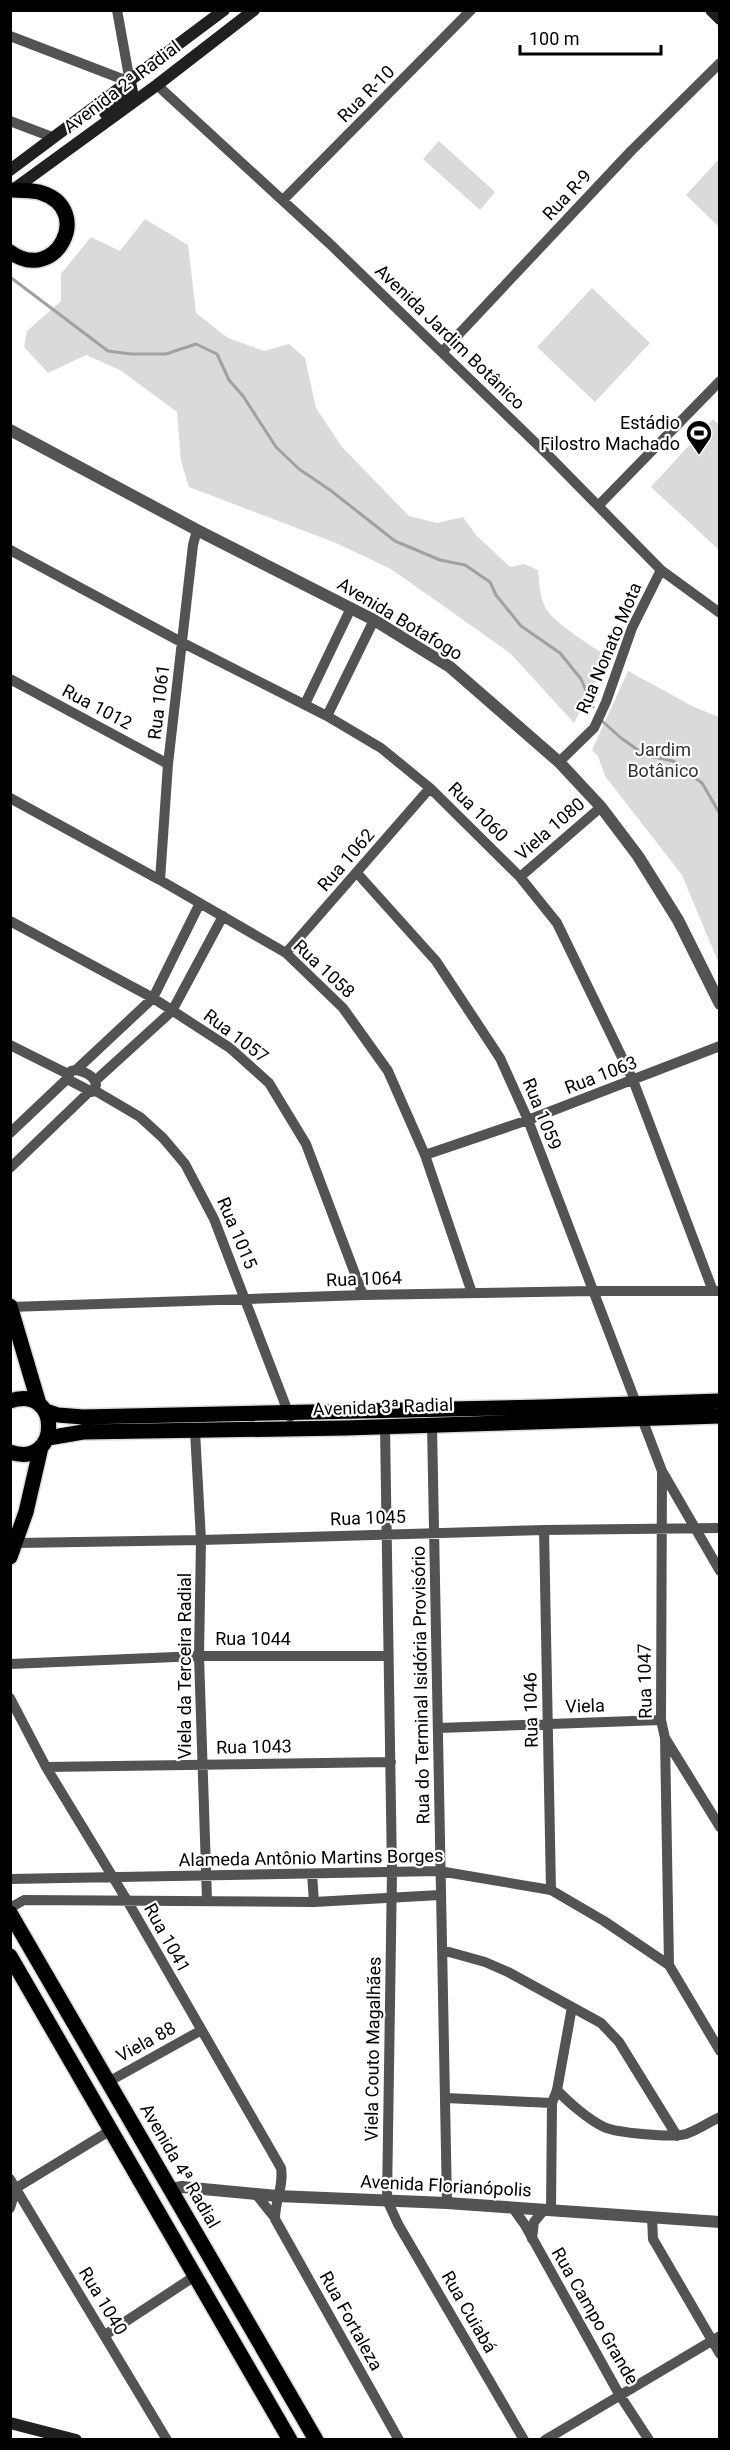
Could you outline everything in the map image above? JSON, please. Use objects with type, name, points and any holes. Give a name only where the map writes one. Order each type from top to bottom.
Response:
[{"type":"main road","name":"Avenida 2ª Radial","points":[[10,170],[224,10]]},
{"type":"main road","name":"Avenida 2ª Radial","points":[[12,191],[157,86],[254,10]]},
{"type":"main road","points":[[711,10],[720,19]]},
{"type":"main road","points":[[103,123],[105,112],[132,92],[130,82]]},
{"type":"main road","points":[[10,252],[29,260],[48,256],[64,242],[68,228],[66,214],[57,200],[41,192],[12,191]]},
{"type":"main road","points":[[11,1306],[43,1408],[49,1420],[13,1548]]},
{"type":"main road","name":"Avenida 3ª Radial","points":[[10,1401],[27,1399],[58,1416],[83,1417],[543,1407]]},
{"type":"main road","points":[[432,1425],[434,1419],[439,1416],[529,1412],[543,1407],[634,1402],[720,1401]]},
{"type":"main road","points":[[355,1410],[379,1416],[385,1427]]},
{"type":"main road","name":"Avenida 3ª Radial","points":[[10,1452],[28,1454],[44,1442],[83,1432],[385,1427],[720,1416]]},
{"type":"main road","name":"Avenida 4ª Radial","points":[[10,1913],[316,2439]]},
{"type":"main road","points":[[10,1956],[290,2439]]},
{"type":"main road","points":[[10,2423],[76,2439]]},
{"type":"street","points":[[117,10],[130,82]]},
{"type":"street","name":"Rua R-10","points":[[284,199],[471,10]]},
{"type":"street","points":[[10,36],[130,82]]},
{"type":"street","name":"Rua R-9","points":[[442,352],[631,151],[720,63]]},
{"type":"street","name":"Avenida Jardim Botânico","points":[[157,86],[284,199],[661,570],[720,613]]},
{"type":"street","points":[[10,121],[52,137]]},
{"type":"street","points":[[598,506],[720,381]]},
{"type":"street","name":"Avenida Botafogo","points":[[10,430],[197,530],[374,620],[450,667],[559,762],[601,807],[638,856],[678,920],[720,1004]]},
{"type":"street","name":"Rua 1061","points":[[160,880],[168,764],[193,545],[197,530]]},
{"type":"street","name":"Rua 1060","points":[[10,550],[183,643],[327,716],[381,748],[430,788],[520,877],[557,923],[633,1080],[716,1291]]},
{"type":"street","name":"Rua Nonato Mota","points":[[559,762],[594,728],[606,702],[632,628],[661,570]]},
{"type":"street","points":[[304,704],[351,608]]},
{"type":"street","points":[[327,716],[374,620]]},
{"type":"street","name":"Rua 1012","points":[[10,678],[168,764]]},
{"type":"street","name":"Rua 1062","points":[[286,953],[430,788]]},
{"type":"street","name":"Rua 1058","points":[[10,798],[160,880],[286,953],[343,1008],[388,1071],[425,1155],[472,1293]]},
{"type":"street","name":"Viela 1080","points":[[520,877],[601,807]]},
{"type":"street","name":"Rua 1059","points":[[357,873],[436,961],[500,1058],[528,1120],[634,1402]]},
{"type":"street","points":[[10,1133],[153,998],[200,903]]},
{"type":"street","points":[[10,1168],[172,1011],[223,916]]},
{"type":"street","name":"Rua 1057","points":[[10,921],[153,998],[230,1048],[269,1083],[306,1144],[363,1295]]},
{"type":"street","points":[[10,1044],[70,1074]]},
{"type":"street","name":"Rua 1063","points":[[425,1155],[528,1120],[720,1046]]},
{"type":"street","name":"Rua 1015","points":[[70,1074],[88,1074],[93,1088],[140,1117],[163,1138],[185,1164],[214,1219],[294,1429]]},
{"type":"street","name":"Rua 1064","points":[[11,1306],[363,1295],[716,1291]]},
{"type":"street","name":"Rua 1047","points":[[634,1402],[662,1471],[661,1720],[664,1738],[669,1965]]},
{"type":"street","name":"Rua do Terminal Isidória Provisório","points":[[432,1425],[447,2203]]},
{"type":"street","name":"Rua do Terminal Isidória Provisório","points":[[385,1427],[391,1898]]},
{"type":"street","name":"Viela da Terceira Radial","points":[[195,1431],[201,1540],[199,1656],[207,1900]]},
{"type":"street","points":[[662,1471],[720,1571]]},
{"type":"street","name":"Rua 1045","points":[[13,1548],[435,1532],[720,1528]]},
{"type":"street","name":"Rua 1046","points":[[544,1530],[551,1890]]},
{"type":"street","name":"Rua 1044","points":[[10,1664],[199,1656],[388,1656]]},
{"type":"street","name":"Rua 1041","points":[[10,1698],[46,1767],[114,1878],[200,2031],[281,2168],[283,2180],[278,2196]]},
{"type":"street","name":"Viela","points":[[438,1728],[661,1720]]},
{"type":"street","points":[[664,1738],[720,1827]]},
{"type":"street","name":"Rua 1043","points":[[46,1767],[391,1762]]},
{"type":"street","name":"Alameda Antônio Martins Borges","points":[[10,1879],[392,1874],[439,1871],[551,1890],[604,1921],[669,1965],[720,2051]]},
{"type":"street","points":[[312,1874],[314,1902]]},
{"type":"street","points":[[10,1908],[24,1900],[314,1902],[440,1894]]},
{"type":"street","name":"Viela Couto Magalhães","points":[[387,2200],[391,1898]]},
{"type":"street","points":[[442,1950],[485,1962],[508,1972],[602,2023],[611,2032],[677,2136]]},
{"type":"street","points":[[532,2239],[534,2222],[548,2210],[552,2103],[557,2090],[572,2007]]},
{"type":"street","name":"Viela 88","points":[[108,2082],[200,2031]]},
{"type":"street","points":[[557,2090],[567,2100],[605,2127],[677,2136],[687,2134],[720,2117]]},
{"type":"street","points":[[446,2098],[552,2103]]},
{"type":"street","points":[[10,2208],[13,2184],[111,2130]]},
{"type":"street","name":"Rua 1040","points":[[13,2184],[167,2439]]},
{"type":"street","name":"Avenida Florianópolis","points":[[171,2189],[183,2187],[278,2196],[447,2203],[720,2222]]},
{"type":"street","name":"Rua Fortaleza","points":[[255,2193],[275,2218],[399,2439]]},
{"type":"street","points":[[275,2218],[278,2196]]},
{"type":"street","name":"Rua Cuiabá","points":[[387,2200],[398,2224],[524,2439]]},
{"type":"street","name":"Rua Campo Grande","points":[[513,2208],[619,2394],[650,2439]]},
{"type":"street","points":[[651,2218],[653,2239],[715,2338],[720,2354]]},
{"type":"street","points":[[105,2335],[195,2276]]},
{"type":"street","points":[[545,2439],[715,2338]]},
{"type":"green space","points":[[439,141],[495,192],[480,210],[423,159]]},
{"type":"green space","points":[[719,159],[719,227],[686,195]]},
{"type":"green space","points":[[145,219],[188,245],[196,313],[228,338],[264,351],[289,344],[305,358],[316,408],[342,447],[409,516],[437,523],[463,517],[476,535],[510,567],[524,564],[538,570],[542,598],[549,613],[574,634],[609,657],[574,723],[510,653],[391,569],[336,543],[189,487],[181,461],[177,412],[120,370],[86,355],[48,373],[24,347],[27,331],[61,301],[61,274],[91,237],[120,251]]},
{"type":"green space","points":[[592,288],[650,343],[595,402],[537,347]]},
{"type":"green space","name":"Estádio Filostro Machado","points":[[713,419],[719,425],[719,550],[651,487]]},
{"type":"green space","name":"Jardim Botânico","points":[[628,671],[694,707],[719,717],[719,964],[682,875],[605,776],[598,756],[592,750]]},
{"type":"waterway","points":[[10,277],[108,351],[131,354],[166,354],[196,344],[217,354],[229,380],[243,396],[276,447],[299,469],[395,541],[440,560],[465,565],[490,582],[496,595],[521,626],[560,653],[581,679],[593,707]]},
{"type":"waterway","points":[[601,720],[645,755],[673,761],[702,783],[720,814]]},
{"type":"place","name":"Estádio Filostro Machado","points":[[699,456]]}]
